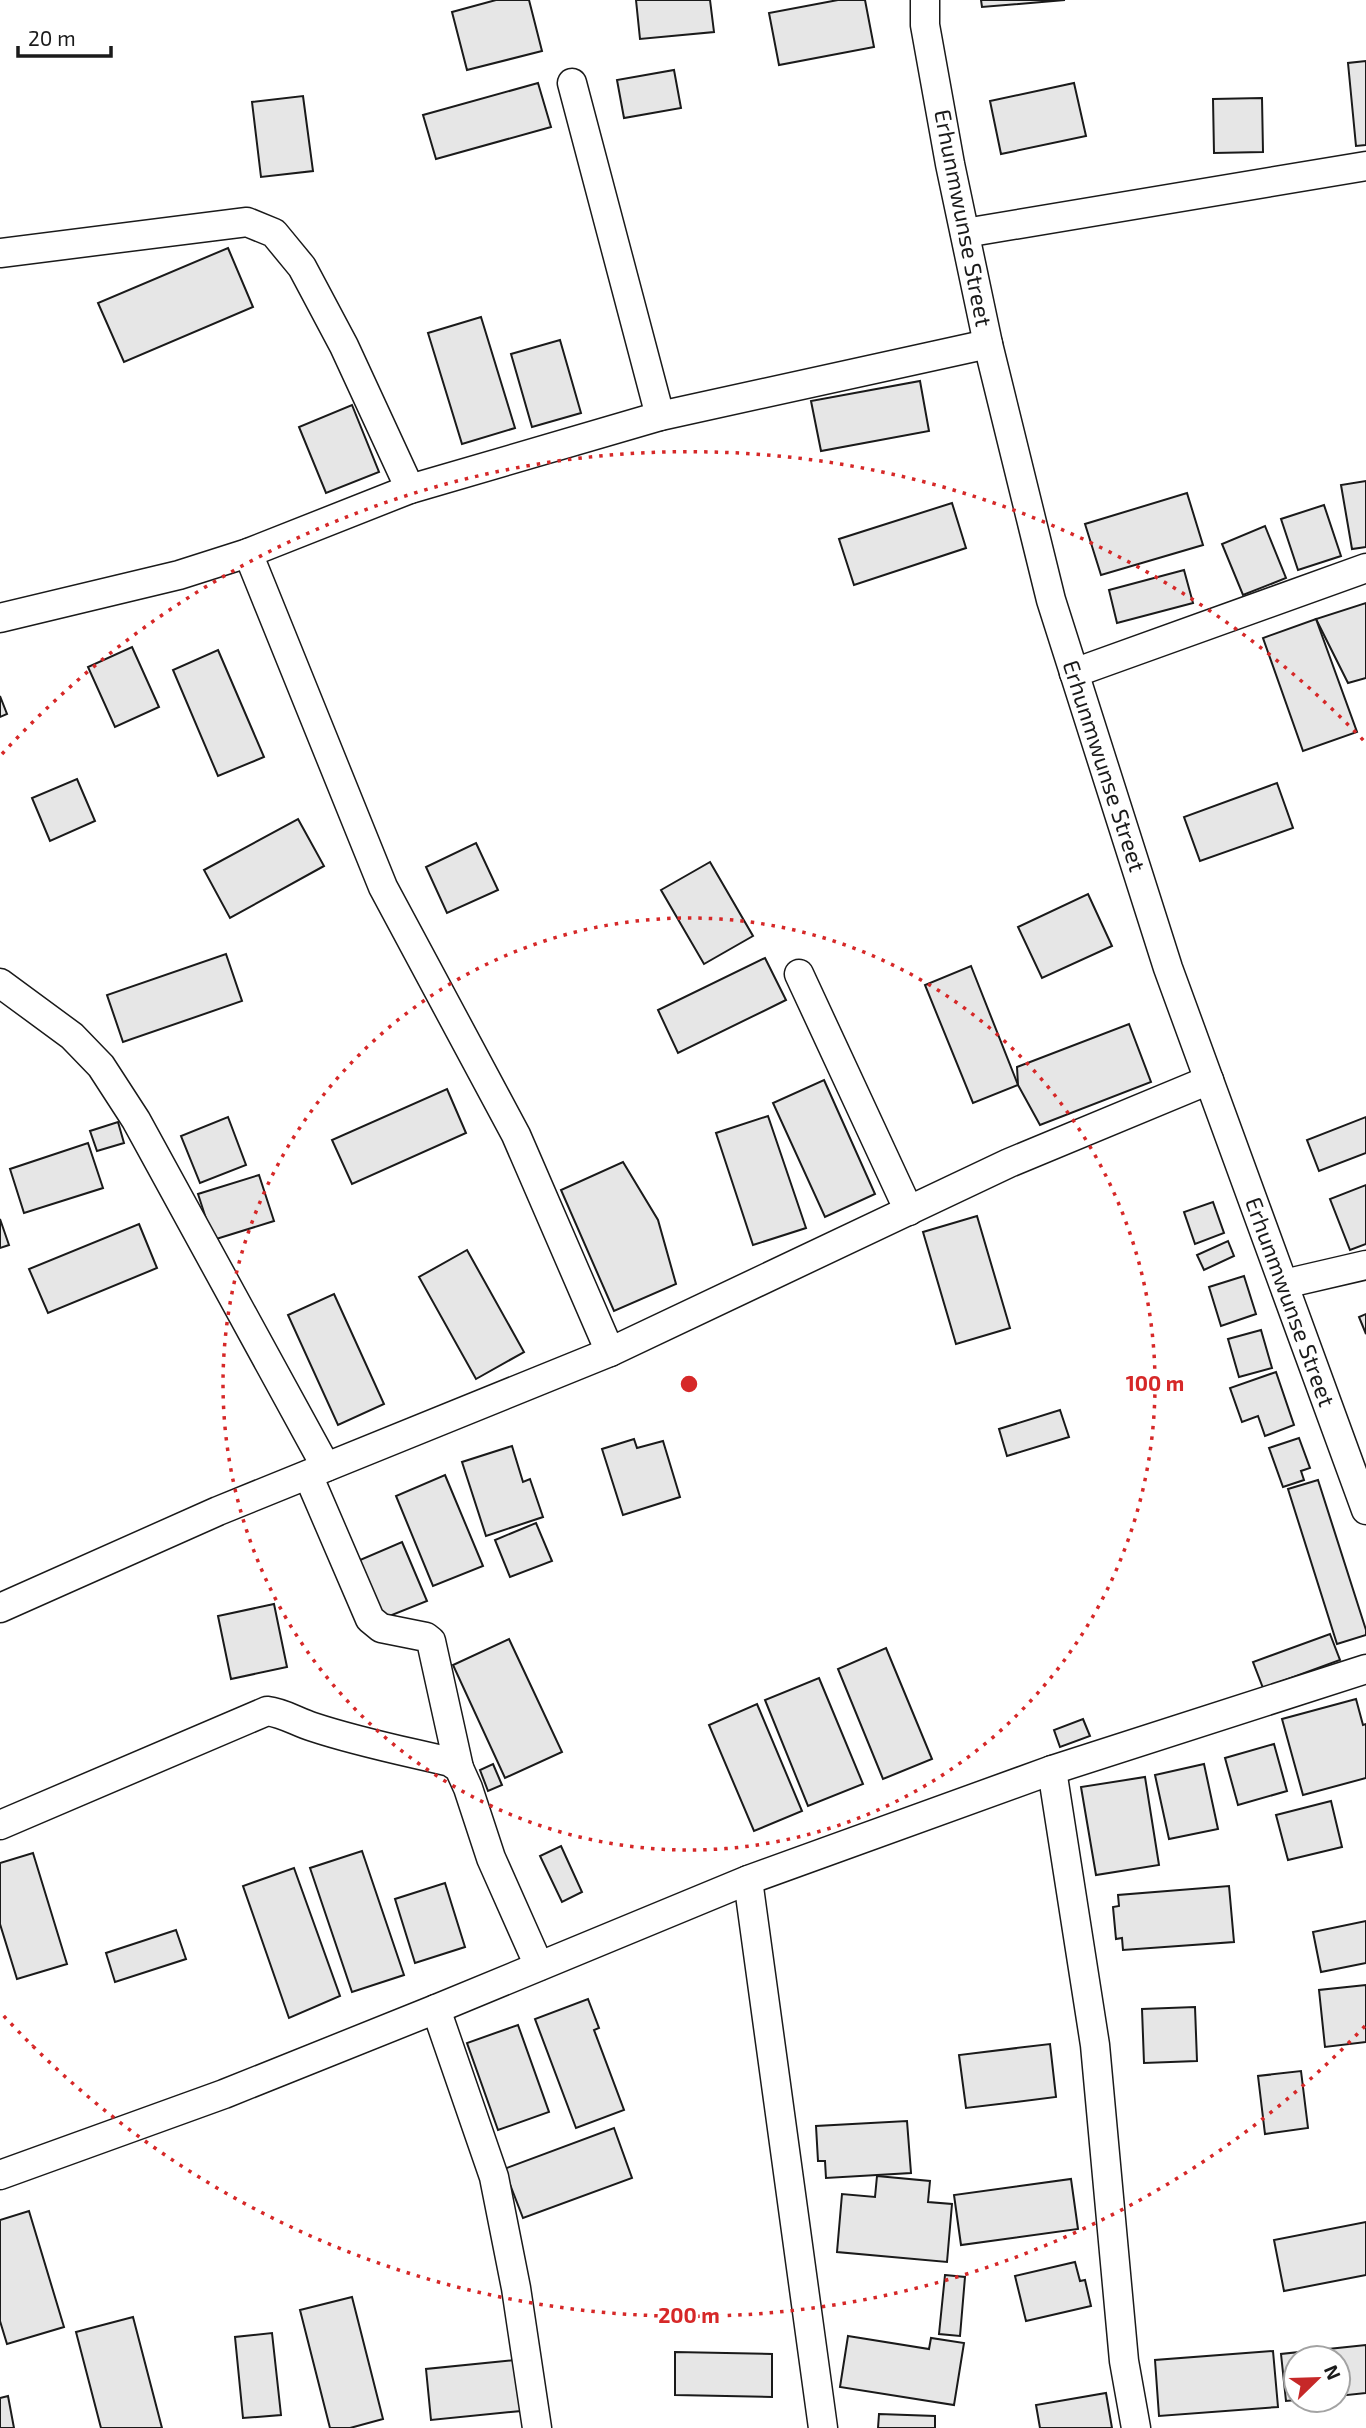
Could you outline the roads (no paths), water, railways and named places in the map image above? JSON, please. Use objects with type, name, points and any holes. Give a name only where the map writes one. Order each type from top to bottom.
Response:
[{"type":"street","name":"Erhunmwunse Street","points":[[925,0],[925,25],[988,344],[1051,600],[1168,968],[1366,1510]]},
{"type":"street","points":[[572,83],[660,416]]},
{"type":"street","points":[[965,233],[1366,166]]},
{"type":"street","points":[[0,253],[247,222],[274,233],[302,267],[344,346],[410,489]]},
{"type":"street","points":[[0,618],[179,575],[248,553],[410,489],[660,416],[988,344]]},
{"type":"street","points":[[248,553],[383,887],[516,1135],[610,1352]]},
{"type":"street","points":[[1074,673],[1366,568]]},
{"type":"street","points":[[799,974],[909,1211]]},
{"type":"street","points":[[0,983],[72,1037],[101,1066],[136,1120],[317,1471],[370,1619],[381,1628],[426,1637],[431,1641],[459,1768],[491,1858],[539,1966]]},
{"type":"street","points":[[0,1608],[218,1511],[610,1352],[1009,1163],[1209,1080]]},
{"type":"street","points":[[1284,1284],[1366,1265]]},
{"type":"street","points":[[0,2175],[224,2094],[436,2010],[748,1880],[1052,1770],[1366,1669]]},
{"type":"street","points":[[0,1825],[267,1711],[277,1712],[310,1727],[450,1762],[459,1768]]},
{"type":"street","points":[[1052,1770],[1095,2045],[1125,2361],[1136,2428]]},
{"type":"street","points":[[748,1880],[823,2428]]},
{"type":"street","points":[[436,2010],[494,2177],[516,2288],[537,2428]]}]
